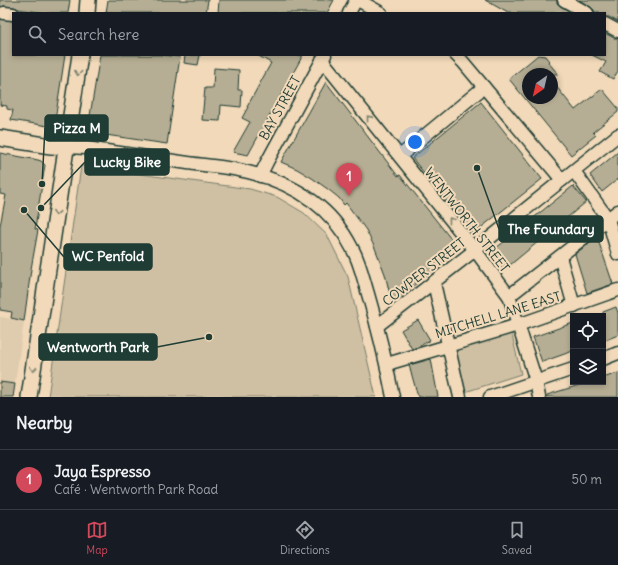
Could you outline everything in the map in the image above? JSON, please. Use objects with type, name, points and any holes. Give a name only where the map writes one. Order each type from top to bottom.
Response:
[{"type":"main road","points":[[87,12],[88,0]]},
{"type":"main road","points":[[29,397],[80,56]]},
{"type":"main road","points":[[0,138],[67,147]]},
{"type":"street","points":[[350,12],[357,0],[379,12]]},
{"type":"street","points":[[564,0],[585,12]]},
{"type":"street","points":[[606,25],[618,31]]},
{"type":"street","points":[[457,56],[464,62],[562,180]]},
{"type":"street","name":"WENTWORTH STREET","points":[[324,57],[475,250],[509,296],[540,397]]},
{"type":"street","name":"BAY STREET","points":[[260,176],[266,162],[324,57]]},
{"type":"street","points":[[400,156],[484,87]]},
{"type":"street","name":"COWPER STREET","points":[[377,326],[475,250],[618,135]]},
{"type":"street","points":[[67,147],[86,148],[248,172],[288,185],[320,207],[338,226],[353,249],[360,266],[387,364],[393,397]]},
{"type":"street","points":[[574,171],[608,219],[618,254]]},
{"type":"street","points":[[509,296],[618,211]]},
{"type":"street","points":[[560,257],[574,306]]},
{"type":"street","points":[[434,282],[460,397]]},
{"type":"street","name":"MITCHELL LANE EAST","points":[[387,364],[518,325],[618,290]]},
{"type":"street","points":[[606,357],[618,353]]},
{"type":"street","points":[[490,397],[570,370]]},
{"type":"shaded area","points":[[81,166],[250,189],[277,197],[304,213],[327,235],[348,277],[376,397],[48,397]]},
{"type":"shaded area","points":[[0,317],[24,321],[13,397],[0,397]]},
{"type":"shaded area","points":[[511,331],[521,374],[465,392],[454,349]]},
{"type":"building","points":[[0,0],[70,0],[68,12],[39,12],[14,7],[0,7]]},
{"type":"building","points":[[108,0],[208,0],[206,12],[106,12]]},
{"type":"building","points":[[219,0],[334,0],[328,12],[218,12]]},
{"type":"building","points":[[485,0],[557,0],[557,3],[560,6],[570,12],[506,12]]},
{"type":"building","points":[[579,0],[618,0],[618,22],[606,17],[606,12],[594,12],[591,7]]},
{"type":"building","points":[[0,19],[12,21],[12,56],[65,56],[54,127],[11,120],[13,110],[7,109],[7,106],[0,105]]},
{"type":"building","points":[[606,34],[614,38],[618,38],[618,71],[613,79],[600,72],[606,62],[594,56],[606,56]]},
{"type":"building","points":[[100,56],[180,57],[167,144],[92,133],[88,128]]},
{"type":"building","points":[[185,56],[200,56],[198,65],[184,63]]},
{"type":"building","points":[[259,56],[302,56],[248,155],[233,152],[250,122],[242,118],[271,63]]},
{"type":"building","points":[[537,56],[545,56],[549,61],[548,62],[553,68],[522,68]]},
{"type":"building","points":[[214,68],[239,70],[238,90],[242,90],[241,107],[221,105],[220,121],[202,120],[205,88],[213,88]]},
{"type":"building","points":[[522,68],[522,95],[509,79]]},
{"type":"building","points":[[326,82],[398,176],[400,175],[459,249],[392,303],[385,274],[375,248],[366,230],[346,203],[344,205],[339,198],[312,178],[281,162]]},
{"type":"building","points":[[558,89],[575,110],[602,89],[618,108],[618,112],[593,132],[596,135],[571,155],[529,104],[558,104]]},
{"type":"building","points":[[481,102],[542,179],[473,234],[412,158]]},
{"type":"building","points":[[618,152],[618,179],[602,192],[590,175]]},
{"type":"building","points":[[0,153],[38,160],[45,165],[35,229],[38,230],[24,321],[11,318],[12,312],[0,310],[0,226],[6,195],[0,194]]},
{"type":"building","points":[[573,186],[586,202],[504,270],[490,253]]},
{"type":"building","points":[[597,237],[613,284],[587,293],[575,254]]},
{"type":"building","points":[[616,307],[618,313],[618,335],[606,340],[606,313],[603,312]]},
{"type":"building","points":[[418,320],[430,340],[412,349],[401,330]]},
{"type":"building","points":[[570,324],[570,352],[542,362],[533,337]]},
{"type":"building","points":[[431,359],[438,397],[418,397],[409,365]]},
{"type":"building","points":[[618,373],[618,397],[547,397],[547,395],[579,385],[606,385],[606,377]]},
{"type":"building","points":[[0,382],[15,384],[13,397],[0,397]]},
{"type":"place","name":"The Foundary","points":[[477,168]]},
{"type":"place","name":"Pizza M","points":[[42,184]]},
{"type":"place","name":"Jaya Espresso","points":[[349,196]]},
{"type":"place","name":"Lucky Bike","points":[[41,208]]},
{"type":"place","name":"WC Penfold","points":[[24,210]]},
{"type":"place","name":"Wentworth Park","points":[[209,337]]}]
